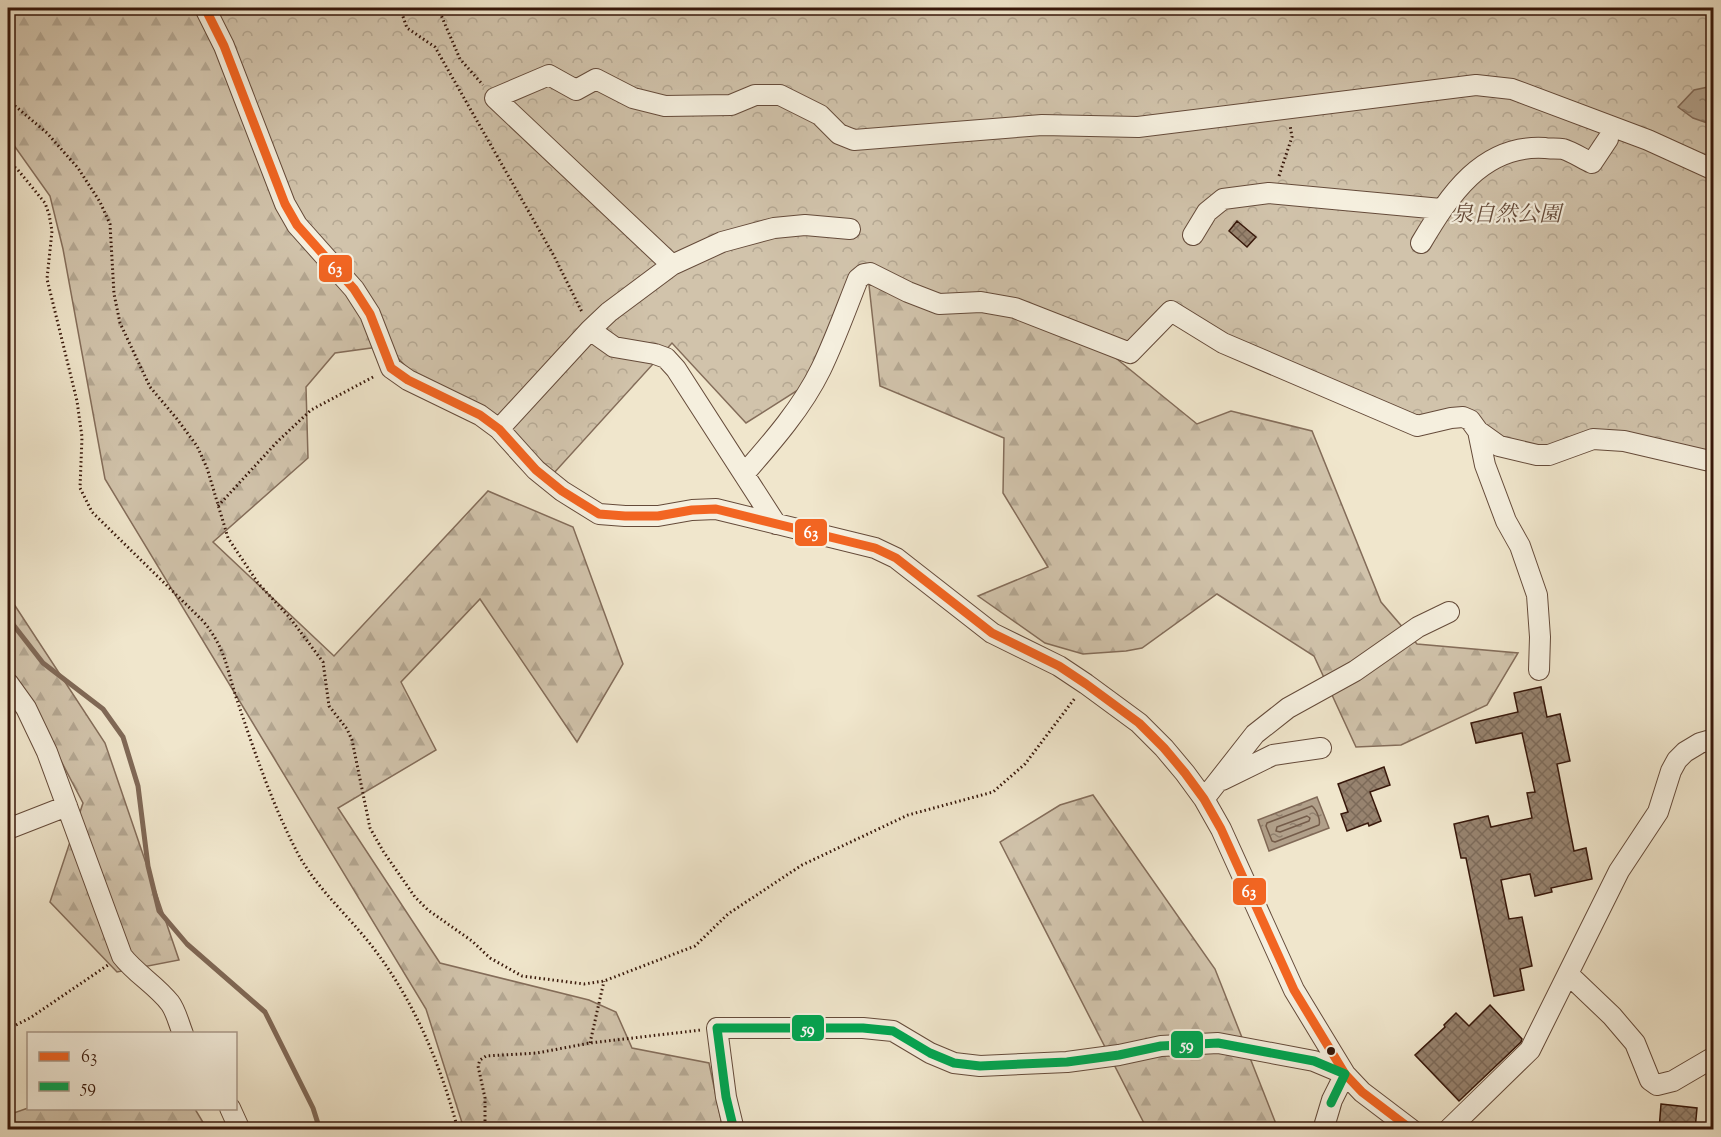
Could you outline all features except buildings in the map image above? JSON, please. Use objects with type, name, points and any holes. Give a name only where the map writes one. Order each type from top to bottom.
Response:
[{"type":"street","points":[[205,8],[224,46],[285,204],[297,225],[354,289],[370,314],[391,368],[408,380],[480,415],[499,429],[536,470],[562,491],[599,514],[658,516],[716,509],[875,548],[896,558],[992,633],[1059,666],[1139,723],[1164,748],[1204,799],[1221,829],[1294,990],[1344,1074],[1362,1092],[1412,1130]]},
{"type":"street","points":[[672,265],[495,98],[549,75],[576,90],[596,79],[633,98],[665,106],[731,105],[755,95],[780,95],[820,115],[839,134],[854,140],[1042,125],[1138,127],[1476,85],[1512,88],[1648,140],[1713,170]]},
{"type":"street","points":[[1421,243],[1441,209],[1473,172],[1495,157],[1528,147],[1563,149],[1592,164],[1608,139]]},
{"type":"street","points":[[1193,235],[1208,212],[1223,199],[1269,193],[1441,209]]},
{"type":"street","points":[[499,429],[590,330],[672,265],[722,242],[774,228],[805,225],[850,229]]},
{"type":"street","points":[[744,474],[777,436],[801,402],[821,370],[858,279],[870,273],[939,304],[981,302],[1015,308],[1130,353],[1171,311],[1224,343],[1417,426],[1463,417],[1470,420],[1478,431],[1499,446],[1537,455],[1549,455],[1593,439],[1624,441],[1713,462]]},
{"type":"street","points":[[590,330],[614,347],[656,354],[666,358],[676,369],[776,524]]},
{"type":"street","points":[[1478,431],[1485,465],[1506,521],[1520,546],[1537,595],[1540,637],[1539,670]]},
{"type":"street","points":[[1204,799],[1255,734],[1288,708],[1355,671],[1418,627],[1449,612]]},
{"type":"street","points":[[8,683],[26,708],[47,752],[122,956],[172,1005],[182,1032]]},
{"type":"street","points":[[1448,1130],[1530,1050],[1619,871],[1658,812],[1671,771],[1677,760],[1685,752],[1713,739]]},
{"type":"street","points":[[1217,782],[1272,755],[1321,748]]},
{"type":"street","points":[[8,829],[67,806]]},
{"type":"street","points":[[1568,974],[1612,1016],[1635,1043],[1650,1080],[1657,1085],[1673,1081],[1713,1057]]},
{"type":"street","points":[[734,1130],[726,1097],[717,1028],[863,1028],[893,1031],[930,1053],[954,1063],[980,1066],[1067,1062],[1119,1055],[1161,1046],[1218,1043],[1314,1060],[1344,1074]]},
{"type":"street","points":[[1323,1130],[1332,1100],[1344,1074]]},
{"type":"street","points":[[231,1110],[240,1130]]},
{"type":"path","points":[[400,8],[407,28],[435,46],[554,256],[590,330]]},
{"type":"path","points":[[438,8],[460,59],[495,98]]},
{"type":"path","points":[[8,100],[47,133],[78,168],[100,202],[110,224],[114,294],[120,323],[150,387],[197,446],[207,468],[228,538],[258,583],[290,618],[323,662],[329,706],[347,729],[352,740],[370,828],[383,851],[415,897],[428,910],[472,941],[490,958],[522,976],[584,984],[604,981],[695,946],[728,914],[802,865],[908,814],[993,792],[1025,764],[1086,684]]},
{"type":"path","points":[[1269,193],[1278,177],[1292,137],[1288,121],[1275,118],[1271,110]]},
{"type":"path","points":[[8,161],[45,203],[49,214],[52,231],[47,279],[77,401],[81,437],[80,488],[92,512],[203,621],[215,636],[224,654],[236,697],[270,794],[296,850],[317,882],[371,945],[399,985],[435,1055],[449,1094],[458,1130]]},
{"type":"path","points":[[218,506],[277,442],[312,410],[391,368]]},
{"type":"path","points":[[8,1029],[30,1018],[122,956]]},
{"type":"path","points":[[590,1043],[604,981]]},
{"type":"path","points":[[485,1130],[484,1098],[478,1066],[480,1060],[486,1056],[537,1053],[590,1043],[717,1028]]},
{"type":"green space","points":[[8,8],[1256,8],[1265,225],[335,353],[306,387],[308,458],[213,542],[334,656],[488,491],[573,527],[623,664],[577,742],[480,599],[401,682],[436,750],[338,808],[440,963],[589,1000],[616,1012],[632,1048],[709,1063],[723,1129],[464,1129],[426,1009],[105,479],[63,249],[50,196],[8,137]]},
{"type":"green space","name":"泉自然公園","points":[[215,8],[1713,8],[1713,459],[1629,438],[1542,452],[1482,430],[1424,420],[1309,375],[1175,309],[1130,348],[948,300],[873,270],[809,383],[746,423],[672,343],[554,473],[517,437],[411,372],[397,357],[312,232],[287,189]]},
{"type":"green space","points":[[869,285],[1043,299],[1197,424],[1231,411],[1312,431],[1381,602],[1417,644],[1518,653],[1487,705],[1401,745],[1356,747],[1314,656],[1217,594],[1142,648],[1083,654],[1045,643],[978,596],[1048,567],[1003,493],[1004,438],[880,386]]},
{"type":"green space","points":[[8,595],[105,743],[179,960],[117,972],[50,902],[83,803],[36,713],[8,674]]},
{"type":"green space","points":[[1093,795],[1215,969],[1278,1129],[1147,1129],[1000,842],[1060,805]]},
{"type":"green space","points":[[27,1108],[196,1110],[207,1129],[8,1129],[8,1115]]},
{"type":"water","points":[[1713,86],[1713,125],[1693,118],[1678,107],[1694,90]]},
{"type":"water","points":[[1317,797],[1329,828],[1269,851],[1258,820]]},
{"type":"waterway","points":[[8,618],[43,663],[103,709],[123,737],[138,786],[148,866],[159,911],[187,944],[265,1012],[313,1108],[320,1130]]},
{"type":"transit line","name":"63","points":[[205,8],[224,46],[285,204],[297,225],[354,289],[370,314],[391,368],[408,380],[480,415],[499,429],[536,470],[562,491],[599,514],[658,516],[692,510],[716,509],[875,548],[896,558],[992,633],[1059,666],[1139,723],[1164,748],[1204,799],[1221,829],[1294,990],[1345,1074],[1362,1092],[1412,1130]]},
{"type":"transit line","name":"59","points":[[734,1130],[726,1097],[717,1028],[863,1028],[893,1031],[930,1053],[954,1063],[980,1066],[1067,1062],[1119,1055],[1161,1046],[1218,1043],[1314,1061],[1345,1074],[1331,1103]]}]
